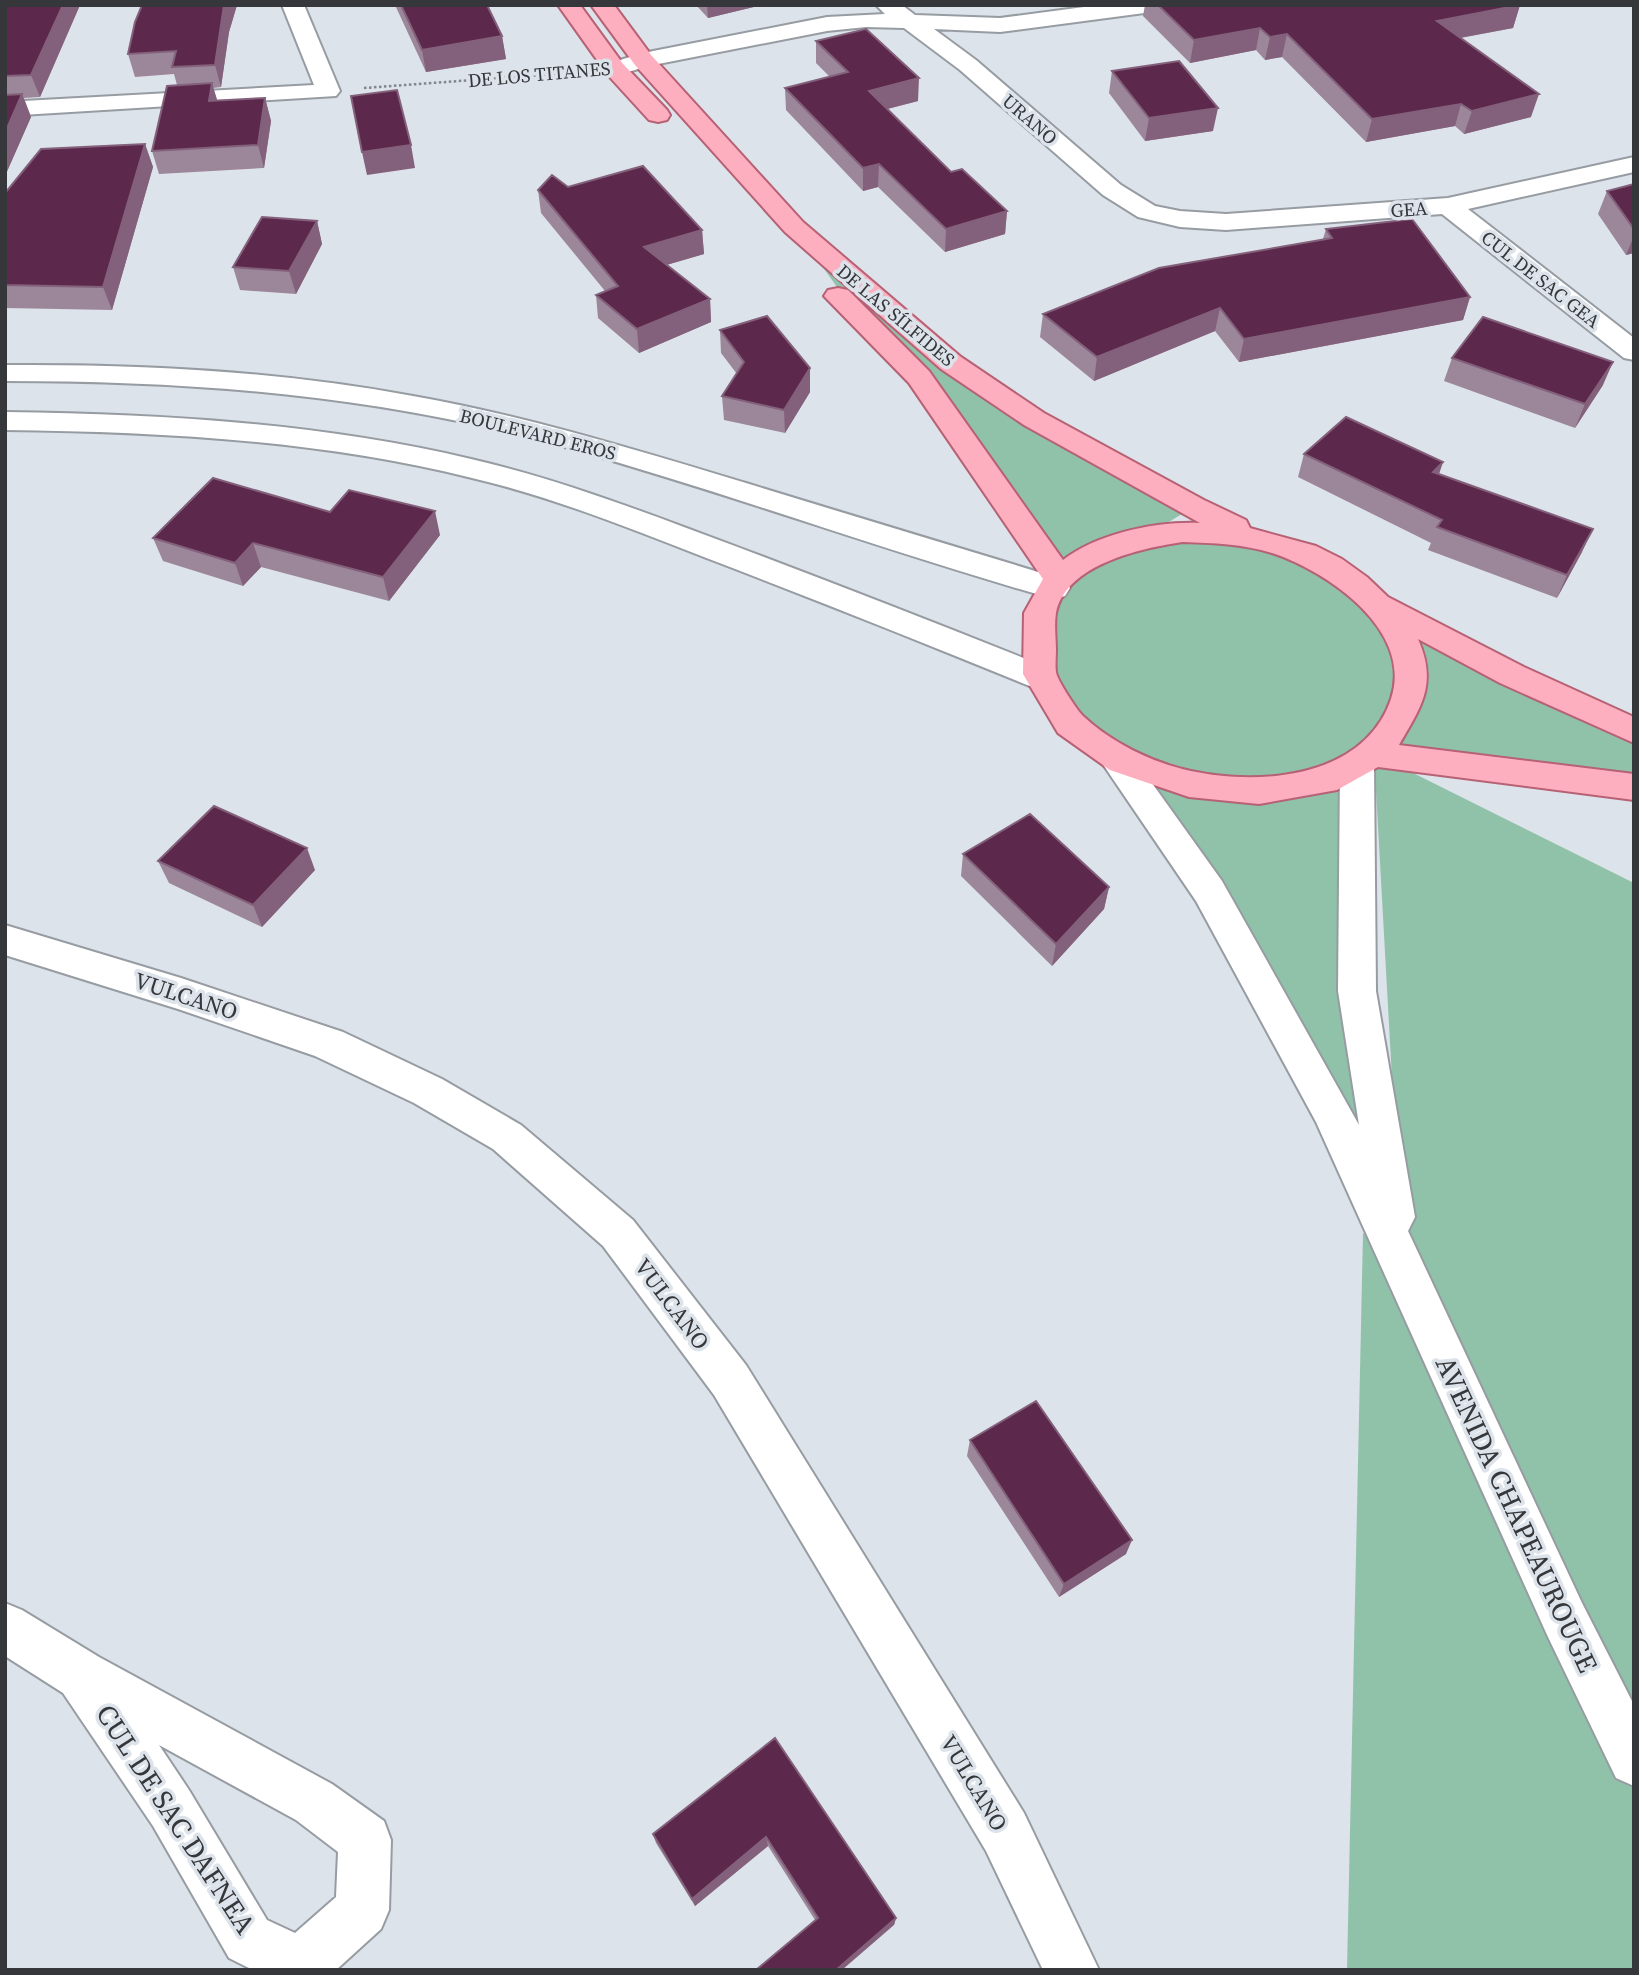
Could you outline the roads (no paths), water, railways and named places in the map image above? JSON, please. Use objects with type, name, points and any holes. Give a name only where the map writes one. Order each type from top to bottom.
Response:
[{"type":"main road","name":"DE LAS SÍLFIDES","points":[[569,5],[615,69],[709,170],[919,377],[1057,584]]},
{"type":"main road","name":"DE LAS SÍLFIDES","points":[[602,5],[643,60],[794,226],[951,363],[1034,419],[1193,507],[1259,538]]},
{"type":"main road","points":[[1381,606],[1404,642],[1413,682],[1403,721],[1366,760],[1304,787],[1241,792],[1177,783],[1117,760],[1074,726],[1056,707],[1039,677],[1034,653],[1035,629],[1041,607],[1057,584],[1084,561],[1113,546],[1146,536],[1221,532],[1259,538],[1306,554],[1348,576],[1381,606],[1512,676],[1634,731]]},
{"type":"main road","points":[[1366,760],[1634,787]]},
{"type":"street","points":[[5,109],[328,91],[293,5]]},
{"type":"street","name":"URANO","points":[[887,5],[968,65],[1112,190],[1147,212],[1180,219]]},
{"type":"street","name":"DE LOS TITANES","points":[[615,69],[643,60],[827,24],[866,20],[1000,24],[1152,5]]},
{"type":"street","name":"GEA","points":[[1180,219],[1226,222],[1448,206],[1634,164]]},
{"type":"street","name":"CUL DE SAC GEA","points":[[1448,206],[1634,352]]},
{"type":"street","name":"BOULEVARD EROS","points":[[5,373],[162,374],[317,389],[485,418],[566,438],[1057,584]]},
{"type":"street","points":[[5,421],[105,421],[254,432],[441,461],[571,496],[870,608],[1039,677]]},
{"type":"street","points":[[1117,760],[1209,891],[1333,1114],[1402,1268]]},
{"type":"street","points":[[1366,760],[1357,991],[1402,1268]]},
{"type":"street","name":"VULCANO","points":[[5,940],[181,994],[328,1044],[403,1079],[507,1137],[618,1233],[730,1380],[1005,1832],[1072,1970]]},
{"type":"street","name":"AVENIDA CHAPEAUROUGE","points":[[1402,1268],[1564,1620],[1634,1760]]},
{"type":"street","name":"CUL DE SAC DAFNEA","points":[[5,1627],[81,1675],[314,1802],[365,1840],[362,1910],[301,1964],[248,1939],[171,1808],[81,1675]]}]
